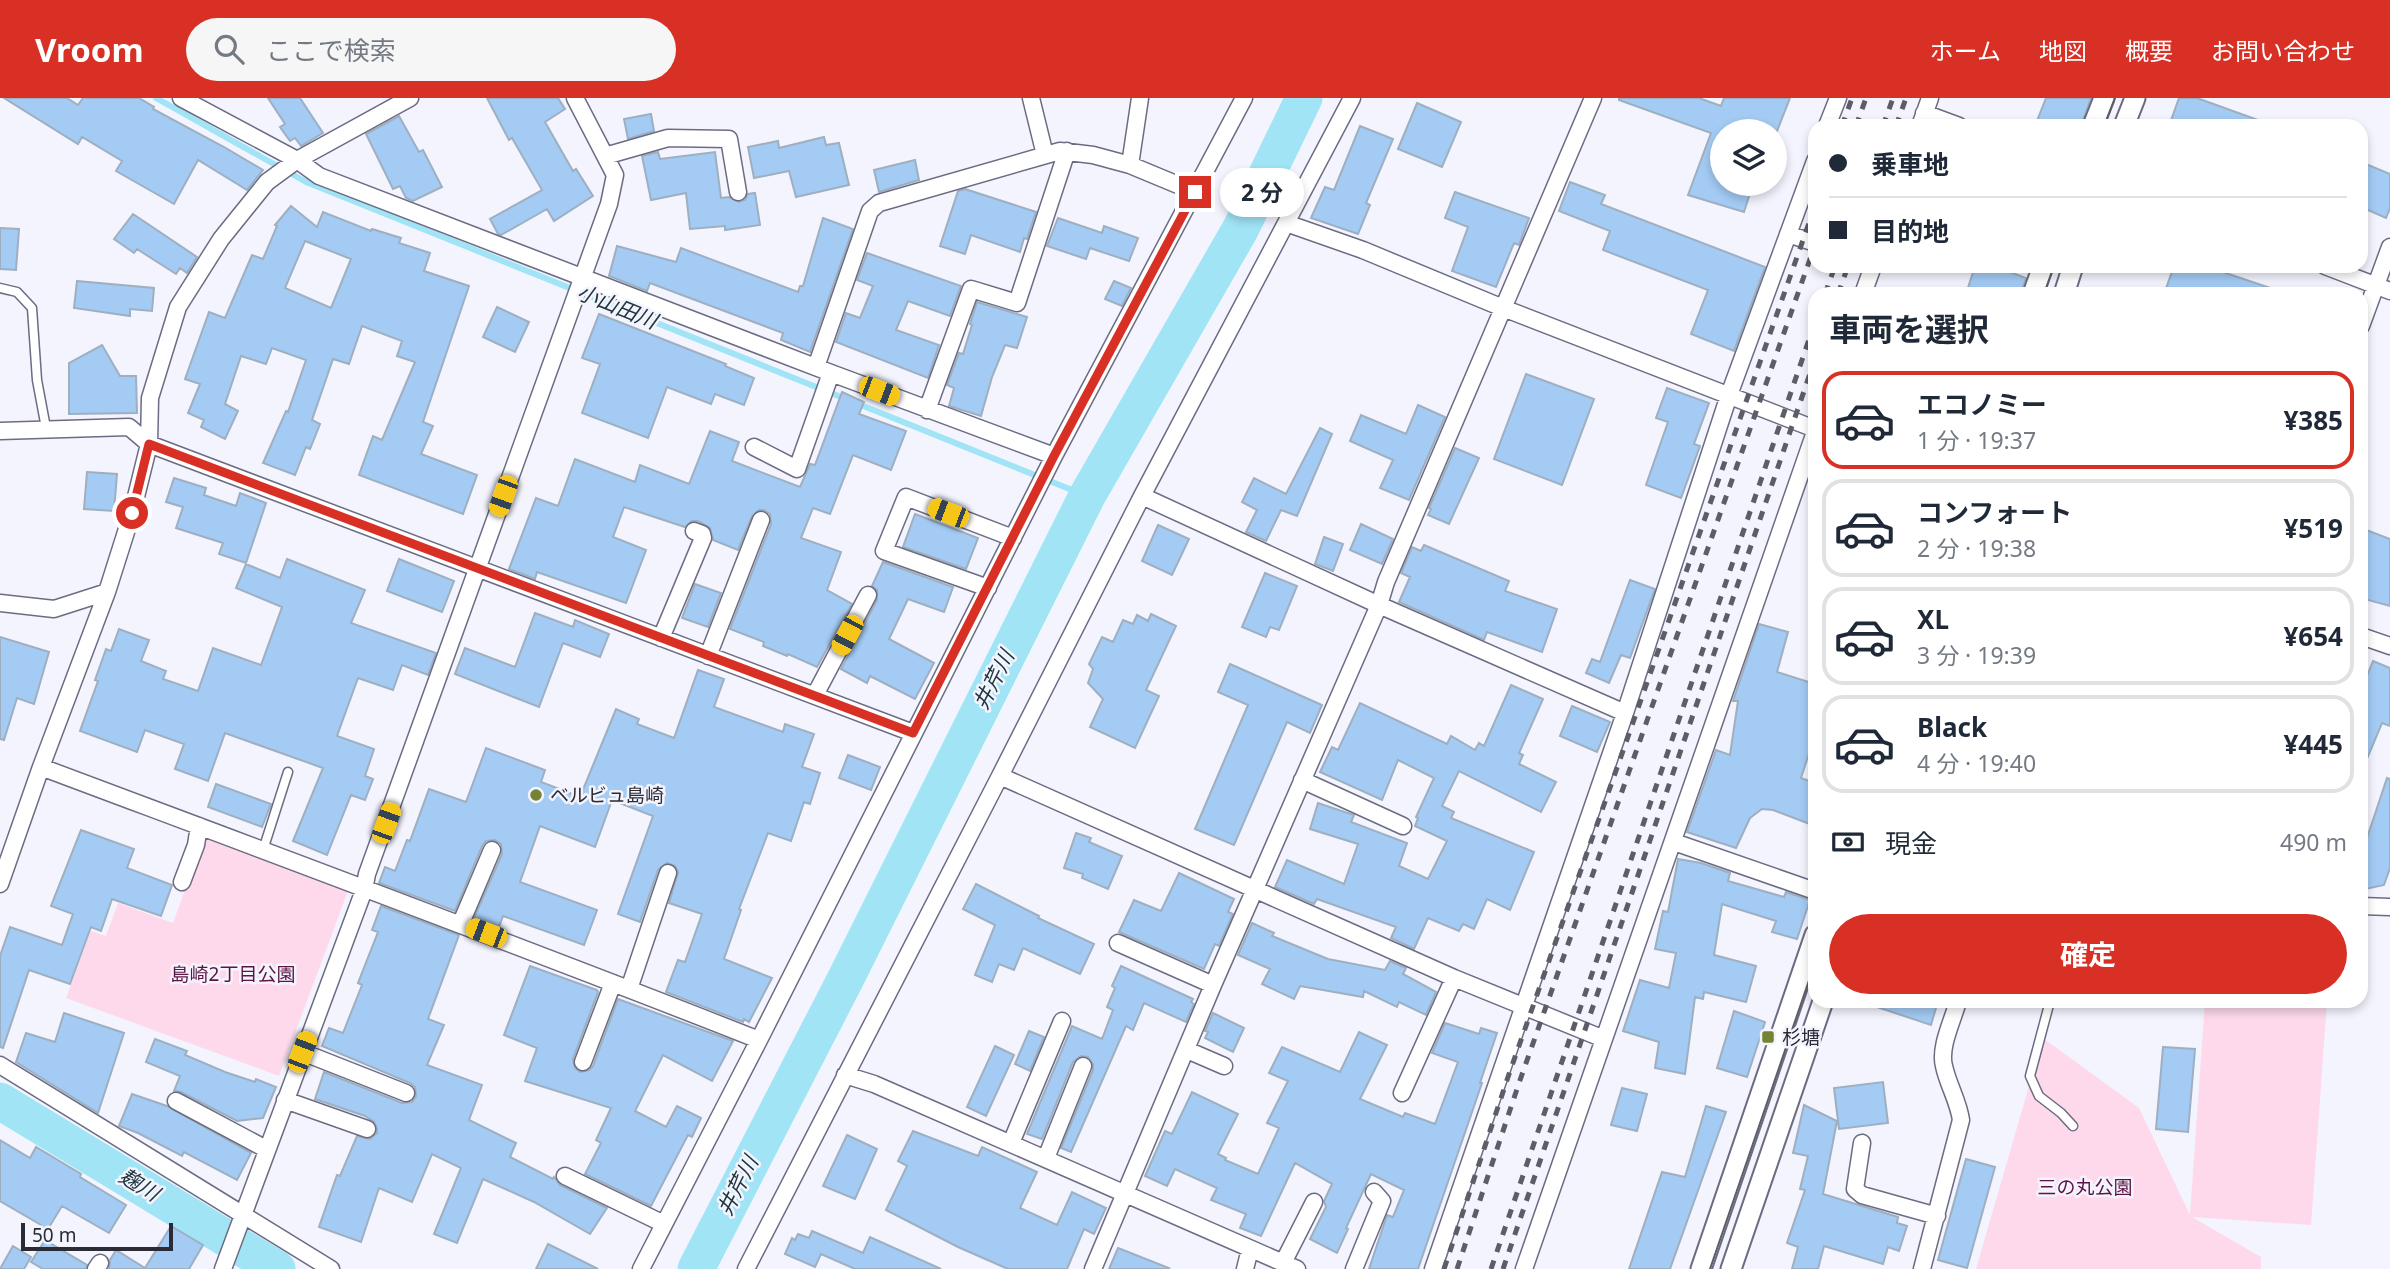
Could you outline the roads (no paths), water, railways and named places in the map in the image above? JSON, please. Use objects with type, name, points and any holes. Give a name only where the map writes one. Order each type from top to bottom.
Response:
[{"type":"street","points":[[181,98],[297,160],[319,176],[927,410],[1054,456]]},
{"type":"street","points":[[0,884],[107,592],[132,513],[149,444],[150,398],[178,307],[221,239],[267,181],[297,160],[410,98]]},
{"type":"street","points":[[222,1269],[364,890],[367,874],[609,204],[615,175],[575,98]]},
{"type":"street","points":[[1031,98],[1045,155]]},
{"type":"street","points":[[1130,165],[1140,98]]},
{"type":"street","points":[[641,1269],[1054,456],[1244,98]]},
{"type":"street","points":[[746,1269],[1142,496],[1352,98]]},
{"type":"street","points":[[1093,1269],[1213,985],[1379,605],[1391,569],[1592,98]]},
{"type":"street","points":[[1830,119],[1838,98]]},
{"type":"street","points":[[2096,119],[2104,98]]},
{"type":"street","points":[[2127,119],[2135,98]]},
{"type":"street","points":[[1925,112],[1942,119]]},
{"type":"street","points":[[605,156],[668,138],[729,139],[738,192]]},
{"type":"street","points":[[816,367],[870,211],[879,203],[1060,150],[1130,165],[1195,192]]},
{"type":"street","points":[[927,410],[971,289],[1017,303],[1067,151]]},
{"type":"street","points":[[1433,1269],[1625,713],[1729,395],[1808,180]]},
{"type":"street","points":[[1286,223],[1363,250],[1503,309],[1808,428]]},
{"type":"street","points":[[1788,234],[1808,241]]},
{"type":"street","points":[[2368,314],[2383,288],[2390,247]]},
{"type":"street","points":[[2343,273],[2383,288]]},
{"type":"street","points":[[754,447],[797,470],[831,373]]},
{"type":"street","points":[[0,431],[129,427],[149,444],[913,733]]},
{"type":"street","points":[[1524,1269],[1808,451]]},
{"type":"street","points":[[1142,496],[1379,605],[1625,713]]},
{"type":"street","points":[[988,588],[884,551],[906,497],[1013,538]]},
{"type":"street","points":[[708,656],[761,520]]},
{"type":"street","points":[[661,638],[703,538],[702,534],[694,531]]},
{"type":"street","points":[[0,603],[54,609],[107,592]]},
{"type":"street","points":[[815,695],[868,595]]},
{"type":"street","points":[[2368,638],[2390,646]]},
{"type":"street","points":[[41,767],[364,890],[461,923],[759,1040]]},
{"type":"street","points":[[1000,776],[1454,978],[1604,1039]]},
{"type":"street","points":[[1302,780],[1403,826]]},
{"type":"street","points":[[182,882],[199,826]]},
{"type":"street","points":[[1674,842],[1808,889]]},
{"type":"street","points":[[461,923],[492,850]]},
{"type":"street","points":[[583,1062],[621,986],[668,873]]},
{"type":"street","points":[[2368,906],[2390,907]]},
{"type":"street","points":[[1118,943],[1213,985]]},
{"type":"street","points":[[1701,1269],[1808,956]]},
{"type":"street","points":[[1402,1093],[1454,978]]},
{"type":"street","points":[[1731,1269],[1821,1008]]},
{"type":"street","points":[[1922,1269],[1961,1119],[1943,1065],[1943,1053],[1956,1008]]},
{"type":"street","points":[[1011,1143],[1062,1021]]},
{"type":"street","points":[[1187,1051],[1224,1066]]},
{"type":"street","points":[[302,1052],[406,1093]]},
{"type":"street","points":[[0,1065],[240,1219],[331,1269]]},
{"type":"street","points":[[1046,1158],[1083,1066]]},
{"type":"street","points":[[845,1075],[874,1084],[1290,1266],[1314,1202]]},
{"type":"street","points":[[285,1100],[367,1129]]},
{"type":"street","points":[[176,1101],[266,1149]]},
{"type":"street","points":[[1862,1143],[1855,1189],[1862,1195],[1937,1216]]},
{"type":"street","points":[[565,1176],[664,1224]]},
{"type":"street","points":[[1354,1269],[1382,1201],[1374,1192]]},
{"type":"street","points":[[1245,1269],[1250,1249]]},
{"type":"lane","points":[[0,288],[18,292],[32,308],[37,380],[47,428]]},
{"type":"lane","points":[[264,850],[288,772]]},
{"type":"lane","points":[[2048,1008],[2030,1076],[2039,1096],[2073,1126]]},
{"type":"waterway","name":"小山田川","points":[[156,98],[306,182],[846,399]]},
{"type":"waterway","name":"井芹川","points":[[696,1269],[846,978],[1087,496],[1241,228],[1304,98]]},
{"type":"waterway","name":"小山田川","points":[[856,403],[1087,496]]},
{"type":"waterway","name":"麹川","points":[[0,1101],[277,1269]]},
{"type":"tram line","points":[[2107,119],[2115,98]]},
{"type":"tram line","points":[[2046,287],[2052,273]]},
{"type":"tram line","points":[[1710,1269],[1808,983]]},
{"type":"railway","points":[[1844,119],[1852,98]]},
{"type":"railway","points":[[1858,119],[1866,98]]},
{"type":"railway","points":[[1886,119],[1893,98]]},
{"type":"railway","points":[[1898,119],[1906,98]]},
{"type":"railway","points":[[1444,1269],[1508,1077],[1808,226]]},
{"type":"railway","points":[[1457,1269],[1519,1083],[1808,265]]},
{"type":"railway","points":[[1828,287],[1832,273]]},
{"type":"railway","points":[[1840,287],[1846,273]]},
{"type":"railway","points":[[1491,1269],[1808,342]]},
{"type":"railway","points":[[1503,1269],[1808,379]]},
{"type":"place","name":"ベルビュ島崎","points":[[536,795]]},
{"type":"place","name":"杉塘","points":[[1768,1037]]},
{"type":"park label","name":"島崎2丁目公園","points":[[233,974]]},
{"type":"park label","name":"三の丸公園","points":[[2085,1187]]}]
